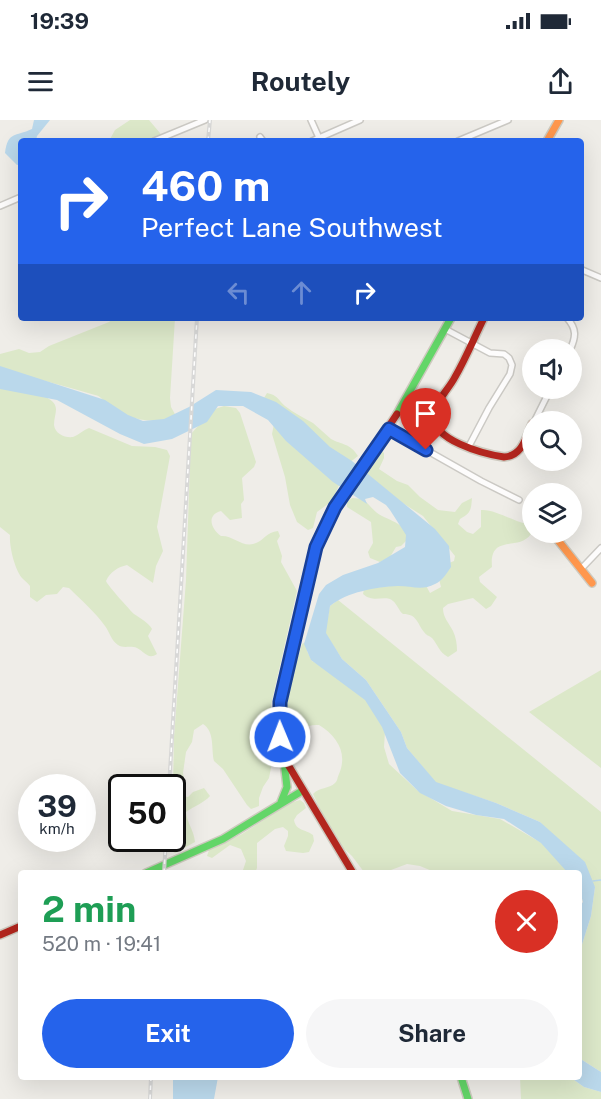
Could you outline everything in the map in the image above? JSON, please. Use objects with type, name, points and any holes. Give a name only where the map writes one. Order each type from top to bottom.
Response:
[{"type":"main road","points":[[549,138],[558,120]]},
{"type":"main road","points":[[277,806],[288,787],[279,722],[280,702],[313,555],[328,520],[389,429],[449,321]]},
{"type":"main road","points":[[483,321],[455,379],[437,404],[434,416],[437,429],[443,434],[495,457],[507,459],[518,453],[522,445]]},
{"type":"main road","points":[[559,543],[592,583]]},
{"type":"main road","points":[[284,753],[302,791],[351,870]]},
{"type":"main road","points":[[153,870],[223,839],[302,791]]},
{"type":"main road","points":[[0,935],[18,927]]},
{"type":"main road","points":[[462,1080],[468,1099]]},
{"type":"street","points":[[161,138],[205,120]]},
{"type":"street","points":[[311,120],[320,138]]},
{"type":"street","points":[[322,138],[360,120]]},
{"type":"street","points":[[464,138],[492,123],[508,120]]},
{"type":"street","points":[[0,206],[18,198]]},
{"type":"street","points":[[584,271],[601,278]]},
{"type":"street","points":[[569,321],[574,327],[575,339]]},
{"type":"street","points":[[445,329],[490,353],[504,354],[512,365],[510,374],[469,446]]},
{"type":"street","points":[[389,429],[519,500]]},
{"type":"street","points":[[581,569],[601,548]]},
{"type":"green space","points":[[130,120],[149,120],[162,138],[111,138],[115,130]]},
{"type":"green space","points":[[175,321],[170,398],[171,407],[176,416],[158,420],[130,417],[113,409],[100,397],[0,370],[0,354],[19,349],[29,353],[40,352],[49,346],[109,322]]},
{"type":"green space","points":[[0,385],[51,400],[56,406],[55,428],[64,436],[73,437],[89,428],[132,446],[167,450],[170,456],[157,527],[163,551],[156,566],[153,583],[127,565],[115,570],[106,581],[134,614],[151,627],[148,636],[157,654],[154,656],[149,656],[137,648],[118,645],[97,616],[69,588],[63,587],[57,594],[46,595],[37,602],[30,597],[30,586],[20,575],[15,564],[10,535],[0,527]]},
{"type":"green space","points":[[267,393],[276,396],[288,409],[313,423],[331,439],[349,446],[358,456],[349,463],[332,501],[317,512],[313,528],[308,530],[297,522],[290,505],[285,477],[272,434],[274,424],[264,398]]},
{"type":"green space","points":[[224,406],[236,408],[240,413],[256,462],[242,478],[244,500],[241,504],[242,518],[230,520],[221,511],[213,516],[213,526],[221,536],[249,544],[256,543],[270,533],[278,531],[280,536],[277,541],[282,556],[281,562],[297,591],[271,705],[274,753],[269,778],[259,798],[259,806],[251,809],[223,769],[214,761],[211,736],[203,724],[194,730],[192,742],[186,752],[183,774],[173,774],[186,580],[191,434],[212,410]]},
{"type":"green space","points":[[380,449],[384,453],[384,458],[379,469],[397,481],[408,485],[438,510],[455,512],[462,503],[472,498],[470,511],[460,519],[458,524],[467,532],[473,534],[481,527],[481,510],[492,511],[522,522],[522,541],[500,546],[495,550],[492,567],[479,577],[480,582],[497,597],[491,606],[486,609],[473,598],[448,604],[443,608],[445,618],[456,638],[457,646],[457,651],[448,657],[425,633],[414,617],[403,614],[393,601],[386,598],[371,598],[363,594],[364,589],[424,582],[430,593],[441,587],[439,579],[444,565],[454,561],[455,556],[423,516],[401,502],[363,471]]},
{"type":"green space","points":[[352,498],[363,499],[377,513],[404,529],[409,538],[401,546],[396,547],[390,557],[380,562],[370,558],[368,552],[373,543],[371,522],[347,507],[347,502]]},
{"type":"green space","points":[[338,600],[601,812],[601,1072],[582,1060],[582,944],[591,916],[595,887],[540,822],[496,803],[436,783],[407,748],[401,732],[366,680],[342,659],[325,633],[330,606]]},
{"type":"green space","points":[[307,641],[307,651],[312,661],[326,668],[367,701],[385,731],[384,747],[389,764],[417,790],[452,811],[500,819],[552,849],[567,870],[430,870],[407,864],[391,870],[362,870],[329,829],[313,794],[337,781],[342,759],[336,740],[319,725],[288,733],[287,698],[302,644]]},
{"type":"green space","points":[[601,670],[601,768],[529,712]]},
{"type":"green space","points":[[204,788],[210,796],[186,812],[186,797],[193,792]]},
{"type":"green space","points":[[300,800],[306,808],[294,820],[299,828],[313,835],[314,841],[309,852],[286,851],[284,846],[288,831],[283,827],[275,829],[257,843],[256,870],[243,870],[246,861],[241,849],[230,845],[212,858],[207,856],[209,850],[242,834],[290,803]]},
{"type":"green space","points":[[186,812],[193,834],[195,842],[186,847]]},
{"type":"green space","points":[[520,1080],[574,1080],[584,1087],[601,1092],[601,1099],[521,1099]]},
{"type":"water","points":[[34,120],[50,120],[37,138],[18,138],[17,165],[5,153],[8,141],[13,136],[32,129]]},
{"type":"water","points":[[0,366],[105,400],[128,415],[143,421],[164,419],[216,390],[251,392],[276,402],[303,421],[330,447],[352,461],[435,529],[449,546],[451,567],[442,579],[426,587],[380,588],[345,597],[330,606],[326,633],[342,659],[366,680],[401,732],[407,748],[436,782],[496,803],[540,822],[585,862],[595,887],[591,916],[582,944],[582,870],[565,870],[541,843],[504,819],[476,815],[446,806],[420,793],[400,773],[382,727],[365,700],[311,660],[304,644],[319,594],[326,585],[343,575],[378,563],[405,547],[406,535],[386,505],[373,497],[365,499],[367,504],[333,482],[286,441],[268,420],[243,406],[218,406],[207,422],[172,439],[144,444],[120,434],[57,400],[0,389]]},
{"type":"water","points":[[582,1060],[601,1072],[601,1092],[584,1087],[574,1080],[582,1080]]},
{"type":"water","points":[[173,1080],[217,1080],[214,1099],[173,1099]]},
{"type":"waterway","points":[[593,881],[601,880]]},
{"type":"railway","points":[[208,138],[210,120]]},
{"type":"railway","points":[[170,774],[197,321]]},
{"type":"railway","points":[[164,870],[165,852]]},
{"type":"railway","points":[[150,1099],[151,1080]]},
{"type":"traffic: fast","points":[[397,414],[449,321]]},
{"type":"traffic: fast","points":[[281,802],[287,787],[284,761]]},
{"type":"traffic: fast","points":[[153,870],[223,839],[302,791]]},
{"type":"traffic: fast","points":[[462,1080],[468,1099]]},
{"type":"traffic: slow","points":[[549,138],[559,120]]},
{"type":"traffic: slow","points":[[560,543],[592,583]]},
{"type":"traffic: jam","points":[[483,321],[459,370],[437,404],[434,414],[435,423],[440,431],[449,438],[484,453],[510,456],[522,445]]},
{"type":"traffic: jam","points":[[351,870],[287,763],[279,729],[280,702],[311,563],[319,539],[335,507],[397,414]]},
{"type":"traffic: jam","points":[[0,935],[18,927]]},
{"type":"route","points":[[280,737],[280,702],[304,591],[313,555],[328,520],[389,429],[426,450]]}]
